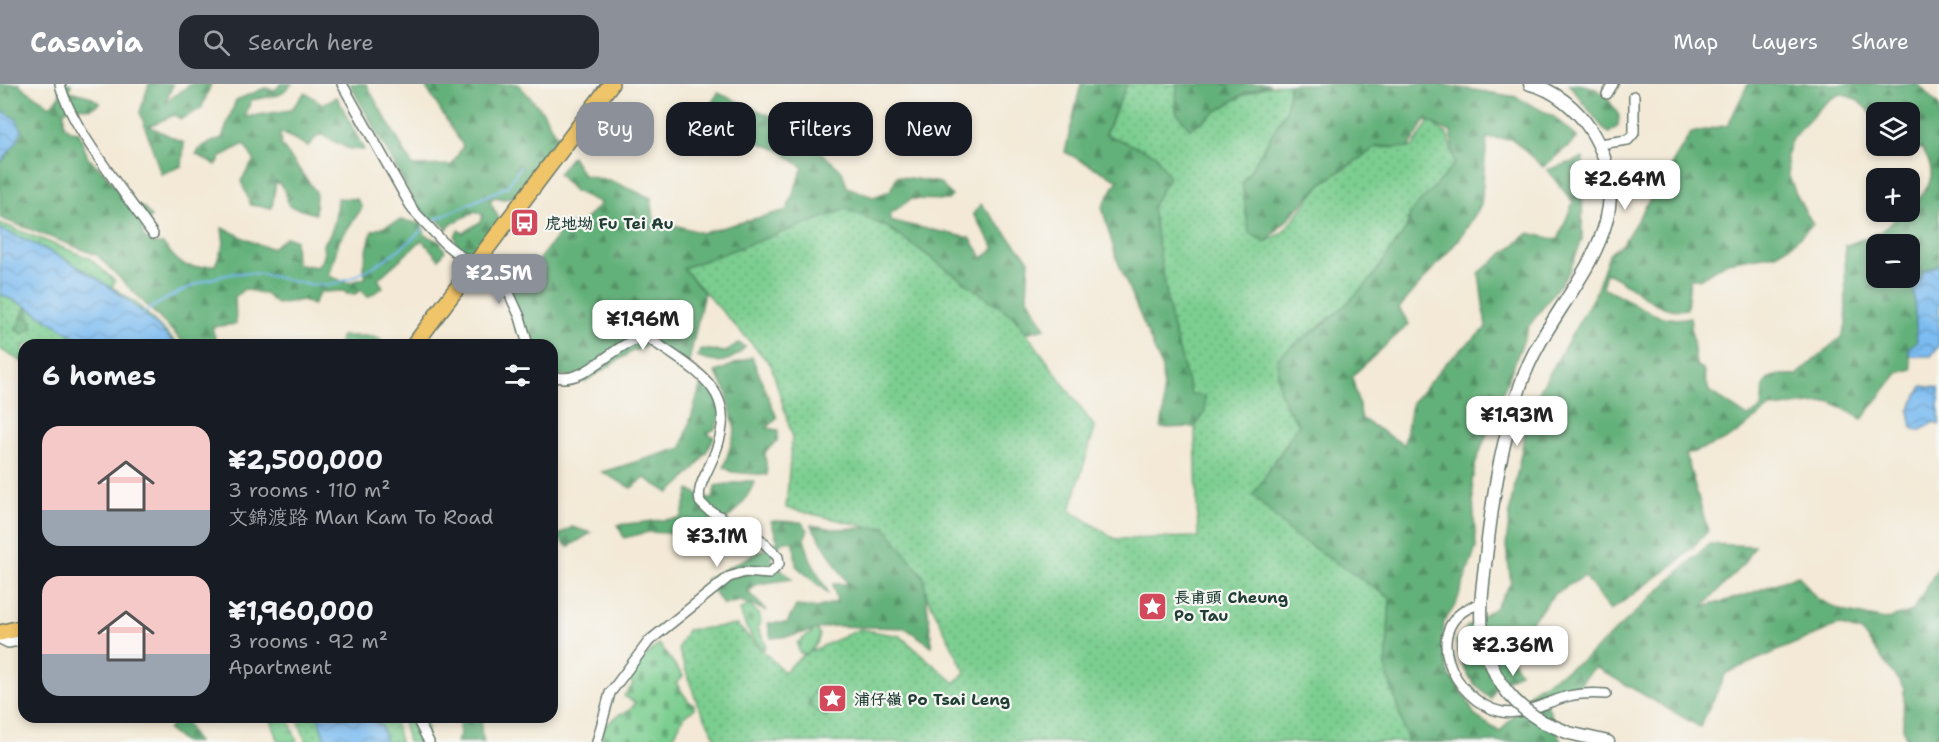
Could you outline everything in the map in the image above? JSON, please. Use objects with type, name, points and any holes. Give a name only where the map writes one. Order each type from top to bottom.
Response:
[{"type":"main road","points":[[419,339],[611,84]]},
{"type":"main road","points":[[0,633],[18,628]]},
{"type":"street","points":[[60,84],[69,108],[85,134],[153,234]]},
{"type":"street","points":[[342,84],[412,210],[444,243],[476,264],[508,291],[520,317],[526,339]]},
{"type":"street","points":[[1530,84],[1549,92],[1573,108],[1583,118],[1599,144],[1611,189],[1606,227],[1585,272],[1542,338],[1521,383],[1510,418],[1495,484],[1480,604],[1482,633],[1486,654],[1499,683],[1516,704],[1543,722],[1569,733],[1608,742]]},
{"type":"street","points":[[1608,94],[1612,84]]},
{"type":"street","points":[[1599,144],[1628,140],[1634,133],[1634,96]]},
{"type":"street","points":[[558,376],[579,376],[621,346],[637,338],[647,337],[701,375],[718,397],[724,416],[720,442],[700,487],[700,502],[707,509],[761,540],[778,557],[779,564],[769,574],[736,574],[717,584],[695,605],[649,641],[610,693],[597,742]]},
{"type":"street","points":[[1480,604],[1457,615],[1446,632],[1454,673],[1474,700],[1486,707],[1507,712],[1569,696],[1606,694]]},
{"type":"street","points":[[0,639],[8,643],[18,641]]},
{"type":"street","points":[[419,723],[429,742]]},
{"type":"green space","points":[[0,84],[19,84],[50,106],[59,97],[62,84],[71,84],[69,91],[89,96],[100,103],[90,109],[73,106],[64,111],[64,125],[71,131],[79,132],[88,158],[104,172],[126,201],[144,208],[151,217],[142,230],[144,238],[154,244],[163,244],[175,258],[190,267],[215,265],[224,244],[222,228],[259,245],[272,248],[286,237],[295,239],[296,264],[317,267],[324,257],[323,244],[332,229],[337,198],[357,199],[362,208],[339,241],[329,276],[347,283],[366,278],[363,266],[372,231],[401,220],[422,224],[425,235],[440,242],[445,251],[439,259],[422,240],[378,279],[383,287],[368,297],[361,290],[355,294],[347,294],[344,291],[320,292],[313,305],[303,300],[277,304],[265,294],[244,289],[235,297],[236,324],[212,327],[215,339],[180,339],[97,255],[0,218],[0,163],[7,156],[0,109]]},
{"type":"green space","points":[[149,84],[173,84],[166,102],[191,84],[211,84],[201,109],[181,119],[174,115],[149,126],[184,143],[182,166],[161,174],[140,112]]},
{"type":"green space","points":[[281,84],[292,84],[279,95],[251,100],[245,117],[291,110],[305,92],[322,104],[337,97],[364,150],[349,149],[320,134],[308,146],[280,132],[281,145],[316,192],[315,214],[289,206],[284,189],[276,181],[272,208],[251,205],[241,181],[254,160],[244,144],[222,156],[216,165],[196,154],[202,146],[222,138],[236,100],[265,88],[275,90]]},
{"type":"green space","points":[[350,84],[366,84],[413,166],[452,165],[463,146],[424,84],[518,84],[543,112],[556,135],[565,135],[516,196],[504,199],[494,197],[490,202],[501,222],[477,256],[457,245],[455,236],[458,230],[463,233],[480,222],[483,215],[475,211],[453,223],[447,229],[437,219],[429,219],[416,204]]},
{"type":"green space","points":[[1081,84],[1127,84],[1105,134],[1155,154],[1169,177],[1152,207],[1171,321],[1191,394],[1205,396],[1205,412],[1195,427],[1161,428],[1164,410],[1162,368],[1116,257],[1102,207],[1118,180],[1065,152]]},
{"type":"green space","points":[[1127,84],[1177,84],[1176,112],[1191,128],[1238,98],[1262,88],[1290,84],[1286,111],[1257,160],[1265,242],[1282,233],[1322,183],[1375,148],[1413,147],[1429,121],[1447,134],[1455,163],[1436,193],[1410,213],[1403,235],[1392,256],[1358,295],[1278,357],[1279,386],[1283,400],[1299,424],[1390,598],[1386,670],[1408,742],[718,742],[697,703],[678,648],[687,630],[737,625],[784,672],[803,655],[860,629],[900,636],[955,683],[965,672],[925,592],[877,529],[786,508],[792,435],[771,365],[683,268],[847,209],[886,226],[1016,318],[1095,428],[1070,510],[1115,539],[1198,537],[1195,427],[1203,415],[1191,394],[1105,135]]},
{"type":"green space","points":[[1177,84],[1270,84],[1245,93],[1190,129],[1176,112]]},
{"type":"green space","points":[[1290,84],[1438,84],[1516,97],[1553,116],[1578,138],[1543,167],[1512,139],[1487,138],[1481,205],[1461,237],[1399,308],[1409,324],[1352,376],[1362,419],[1404,445],[1412,403],[1447,362],[1486,328],[1479,273],[1529,233],[1558,240],[1573,202],[1547,170],[1583,158],[1582,240],[1569,272],[1529,326],[1476,462],[1472,481],[1476,548],[1456,604],[1444,622],[1442,645],[1448,673],[1466,698],[1475,716],[1500,732],[1533,690],[1585,659],[1709,544],[1754,546],[1744,563],[1703,607],[1749,594],[1798,575],[1816,598],[1842,611],[1885,620],[1913,611],[1939,566],[1939,742],[1907,742],[1903,728],[1904,688],[1862,632],[1838,625],[1726,673],[1700,727],[1595,667],[1577,687],[1545,698],[1561,742],[1408,742],[1386,670],[1390,598],[1294,535],[1253,495],[1299,424],[1283,400],[1278,377],[1278,357],[1333,317],[1371,279],[1408,226],[1410,213],[1454,165],[1451,132],[1425,120],[1409,148],[1378,146],[1322,183],[1266,242],[1249,233],[1242,184],[1286,111]]},
{"type":"green space","points":[[1569,84],[1594,88],[1605,95],[1619,116],[1618,126],[1609,133],[1602,127]]},
{"type":"green space","points":[[1748,84],[1918,84],[1939,106],[1939,265],[1923,272],[1920,279],[1920,234],[1875,234],[1892,222],[1920,222],[1920,196],[1928,187],[1931,173],[1927,158],[1920,149],[1920,102],[1866,102],[1866,108],[1856,99],[1841,94],[1824,105],[1791,141],[1787,162],[1789,173],[1796,195],[1813,224],[1790,246],[1776,254],[1727,262],[1699,279],[1690,279],[1687,309],[1676,310],[1655,303],[1606,273],[1602,287],[1655,315],[1678,319],[1690,317],[1696,365],[1703,370],[1709,391],[1748,417],[1761,409],[1763,390],[1768,380],[1778,375],[1797,375],[1842,336],[1846,325],[1845,246],[1866,238],[1866,288],[1916,288],[1914,293],[1917,342],[1908,348],[1912,369],[1898,373],[1862,419],[1832,402],[1770,408],[1730,438],[1686,455],[1708,531],[1679,561],[1610,611],[1585,576],[1555,593],[1507,651],[1520,672],[1495,689],[1491,699],[1467,674],[1456,641],[1467,627],[1495,608],[1511,583],[1506,546],[1511,503],[1530,408],[1596,292],[1609,254],[1623,243],[1691,133],[1728,125]]},
{"type":"green space","points":[[718,93],[739,102],[712,102]]},
{"type":"green space","points":[[756,110],[768,115],[768,146],[756,142]]},
{"type":"green space","points":[[572,156],[583,175],[614,182],[651,198],[654,219],[702,233],[787,210],[803,167],[787,156],[825,156],[842,171],[847,187],[873,197],[890,191],[897,176],[940,183],[952,196],[948,200],[911,199],[890,214],[890,221],[970,238],[983,258],[995,248],[973,214],[981,204],[1029,260],[1027,296],[1045,328],[1026,333],[1015,318],[889,228],[847,209],[683,268],[704,292],[688,366],[651,344],[631,352],[584,382],[579,376],[558,375],[558,339],[526,339],[509,291],[494,275],[496,262],[496,274],[514,291],[566,225],[583,222],[601,203],[574,191],[558,174]]},
{"type":"green space","points":[[0,223],[89,258],[115,281],[112,287],[135,302],[173,339],[95,276],[49,250],[0,229]]},
{"type":"green space","points":[[0,294],[26,306],[78,339],[18,339],[18,360],[0,349]]},
{"type":"green space","points":[[26,306],[33,327],[23,334],[16,330]]},
{"type":"green space","points":[[341,336],[373,336],[381,339],[340,339]]},
{"type":"green space","points":[[738,343],[745,347],[729,360],[717,362],[697,357],[702,349],[726,352]]},
{"type":"green space","points":[[752,357],[777,418],[767,428],[778,430],[777,441],[765,452],[767,475],[732,472],[724,467],[735,431],[726,390],[715,372]]},
{"type":"green space","points":[[701,384],[726,403],[715,429],[707,433],[714,437],[705,453],[695,468],[677,487],[669,493],[645,478],[631,488],[602,472],[682,448]]},
{"type":"green space","points":[[755,481],[745,500],[732,515],[716,523],[694,525],[683,534],[649,532],[624,538],[618,525],[681,518],[689,490],[713,500],[715,486]]},
{"type":"green space","points":[[771,521],[801,522],[808,530],[804,539],[811,561],[829,594],[796,566],[794,542],[783,541],[770,559],[792,579],[758,584],[748,592],[767,611],[740,601],[723,605],[706,579],[778,542]]},
{"type":"green space","points":[[811,525],[834,529],[885,527],[924,577],[932,646],[905,628],[830,626],[791,636],[771,638],[768,623],[787,623],[796,606],[816,608],[837,602],[833,584],[848,584]]},
{"type":"green space","points":[[572,527],[591,533],[568,547],[558,535]]},
{"type":"green space","points":[[749,605],[759,614],[761,621],[758,628],[766,645],[764,649],[752,636],[742,616],[740,610]]},
{"type":"green space","points":[[816,629],[820,635],[817,643],[807,655],[799,652],[797,643]]},
{"type":"green space","points":[[659,644],[683,676],[676,683],[689,702],[694,704],[694,709],[684,716],[671,742],[666,739],[660,742],[601,742],[604,727],[620,714],[626,713],[636,703],[624,696],[633,685],[627,673]]},
{"type":"green space","points":[[817,686],[827,691],[841,692],[827,717],[807,705]]},
{"type":"green space","points":[[173,723],[186,723],[197,742],[183,742],[168,730]]},
{"type":"green space","points":[[272,723],[290,723],[297,742],[279,742]]},
{"type":"green space","points":[[299,723],[320,723],[326,742],[306,742]]},
{"type":"green space","points":[[377,723],[395,723],[400,742],[386,742],[381,725]]},
{"type":"green space","points":[[403,723],[426,723],[428,728],[421,742],[408,742]]},
{"type":"green space","points":[[459,723],[482,723],[484,742],[456,742],[460,735]]},
{"type":"water","points":[[0,109],[16,119],[22,130],[16,143],[0,163]]},
{"type":"water","points":[[0,229],[49,251],[95,277],[137,308],[170,339],[78,339],[26,306],[0,294]]},
{"type":"water","points":[[1939,265],[1939,346],[1931,356],[1910,356],[1908,348],[1917,342],[1914,293],[1916,288],[1920,288],[1923,272]]},
{"type":"water","points":[[1922,386],[1939,388],[1939,425],[1934,422],[1919,431],[1912,428],[1909,411]]},
{"type":"water","points":[[320,723],[377,723],[381,725],[386,742],[326,742]]},
{"type":"waterway","points":[[434,220],[508,186],[520,167]]},
{"type":"waterway","points":[[141,315],[191,286],[234,273],[264,275],[315,285],[328,285],[343,281],[373,267],[401,248],[423,229]]},
{"type":"place","name":"虎地坳 Fu Tei Au","points":[[524,223]]},
{"type":"place","name":"長甫頭 Cheung Po Tau","points":[[1153,606]]},
{"type":"place","name":"浦仔嶺 Po Tsai Leng","points":[[833,699]]}]
